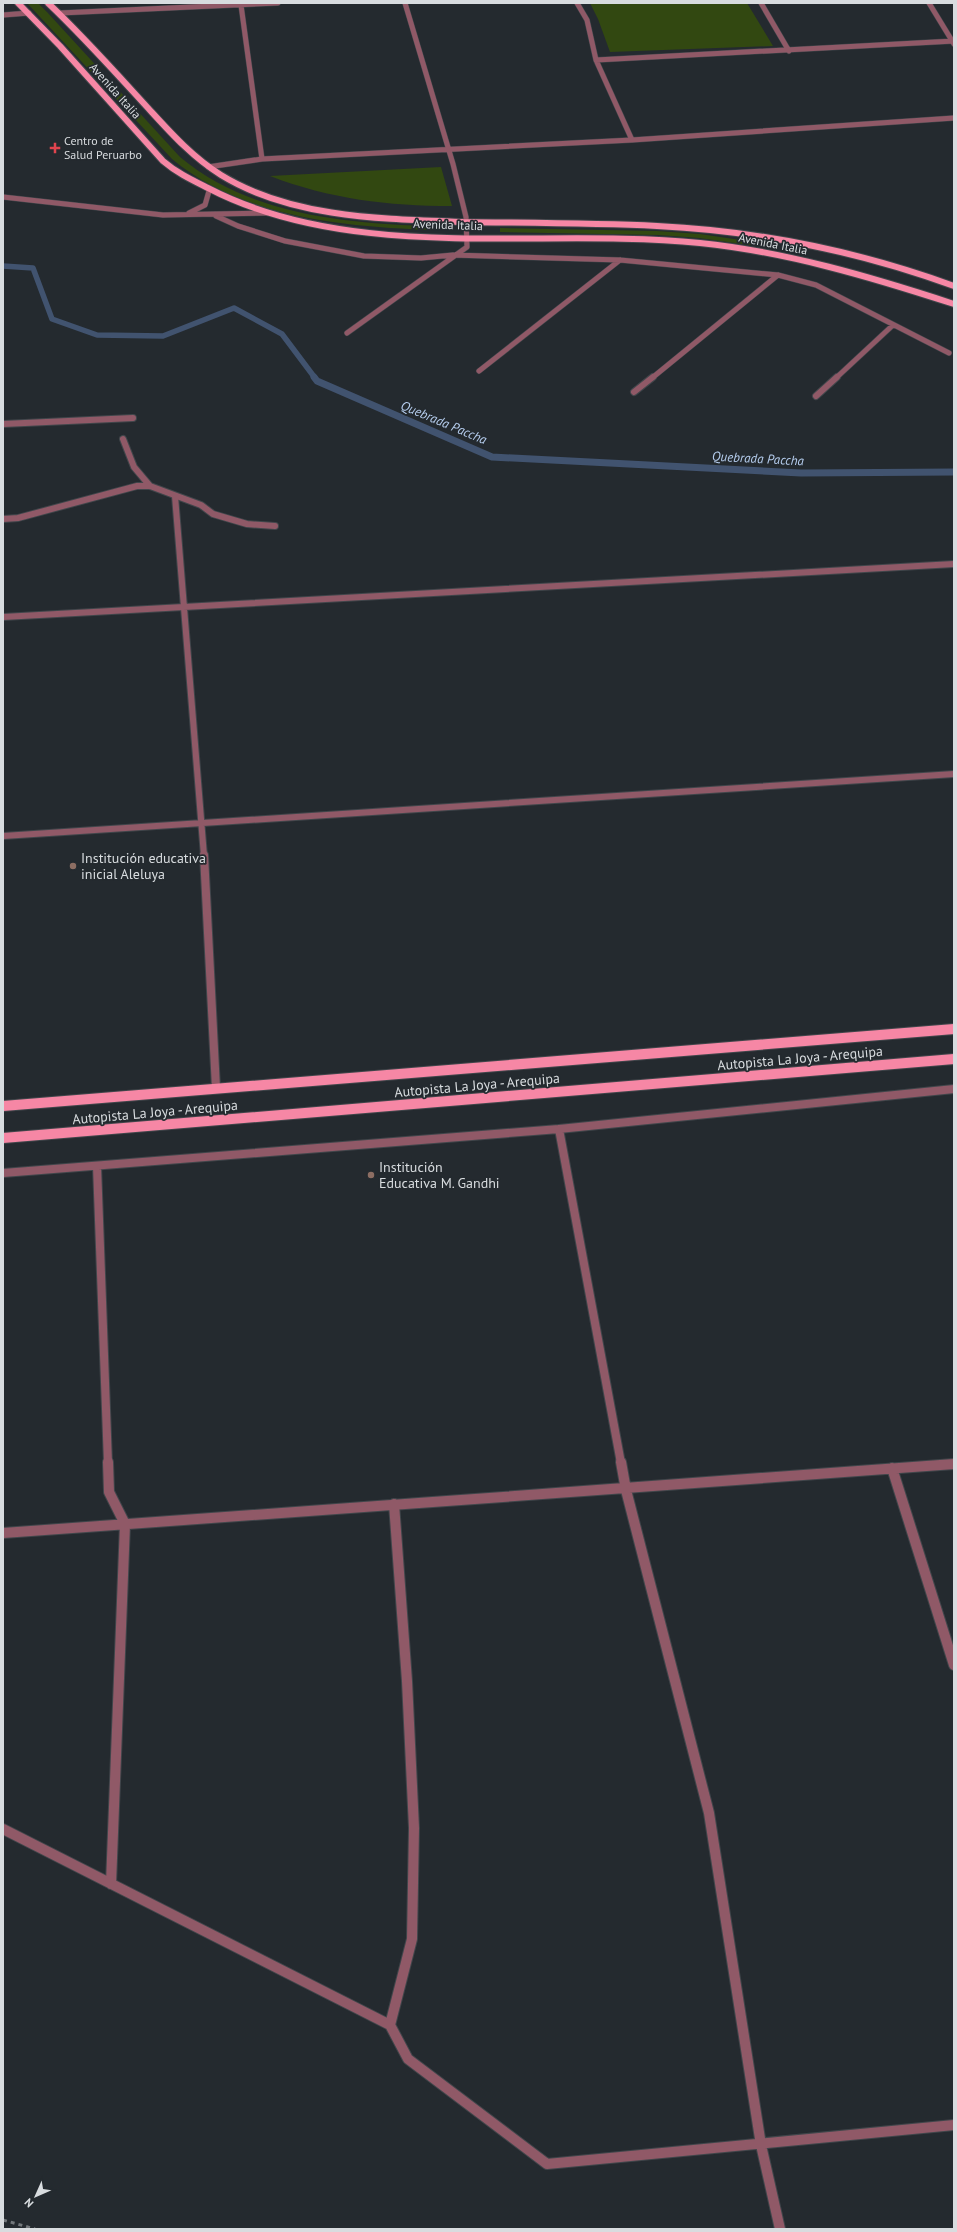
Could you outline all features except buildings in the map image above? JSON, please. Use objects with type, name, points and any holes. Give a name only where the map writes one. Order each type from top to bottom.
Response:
[{"type":"main road","name":"Avenida Italia","points":[[18,3],[29,13],[163,161],[209,191],[268,213],[349,229],[469,237],[655,240],[728,246],[826,265],[897,285],[954,304]]},
{"type":"main road","name":"Avenida Italia","points":[[48,3],[192,156],[234,182],[256,191],[313,207],[377,218],[700,229],[813,247],[914,270],[954,286]]},
{"type":"main road","name":"Autopista La Joya - Arequipa","points":[[3,1106],[954,1029]]},
{"type":"main road","name":"Autopista La Joya - Arequipa","points":[[3,1138],[954,1059]]},
{"type":"street","points":[[60,14],[278,3]]},
{"type":"street","points":[[347,333],[453,255],[467,247],[469,237],[450,150],[405,3]]},
{"type":"street","points":[[577,3],[587,20],[596,60],[632,140]]},
{"type":"street","points":[[761,3],[789,50]]},
{"type":"street","points":[[596,60],[953,42],[929,3]]},
{"type":"street","points":[[240,5],[262,159]]},
{"type":"street","points":[[3,15],[29,13]]},
{"type":"street","points":[[208,167],[262,159],[632,140],[954,118]]},
{"type":"street","points":[[183,215],[197,210],[205,205],[209,191]]},
{"type":"street","points":[[3,197],[126,212],[216,216],[268,213]]},
{"type":"street","points":[[216,216],[238,226],[285,241],[330,251],[364,256],[409,257],[453,255],[620,260],[778,275],[816,285],[949,353]]},
{"type":"street","points":[[479,371],[620,260]]},
{"type":"street","points":[[634,392],[778,275]]},
{"type":"street","points":[[816,396],[893,324]]},
{"type":"street","points":[[3,424],[133,418]]},
{"type":"street","points":[[124,439],[134,467],[150,486]]},
{"type":"street","points":[[3,519],[18,518],[137,486],[150,486],[201,505],[220,516],[247,524],[275,526]]},
{"type":"street","points":[[175,496],[202,824],[216,1088]]},
{"type":"street","points":[[3,617],[954,564]]},
{"type":"street","points":[[3,836],[954,774]]},
{"type":"street","points":[[3,1173],[559,1129],[954,1089]]},
{"type":"street","points":[[559,1129],[626,1490],[709,1813],[762,2145],[780,2229]]},
{"type":"street","points":[[98,1166],[109,1492],[125,1524],[111,1884]]},
{"type":"street","points":[[3,1533],[394,1504],[626,1490],[954,1464]]},
{"type":"street","points":[[892,1468],[954,1665]]},
{"type":"street","points":[[390,2025],[412,1939],[414,1828],[407,1681],[394,1504]]},
{"type":"street","points":[[3,1829],[390,2025],[408,2059],[547,2164],[762,2145],[954,2125]]},
{"type":"path","points":[[3,2220],[35,2229]]},
{"type":"green space","points":[[27,3],[38,3],[180,157],[207,177],[237,192],[268,204],[301,212],[335,219],[369,223],[435,226],[435,230],[366,226],[297,216],[263,207],[231,195],[200,179],[172,159]]},
{"type":"green space","points":[[590,3],[747,3],[773,46],[610,52],[598,19]]},
{"type":"green space","points":[[441,167],[452,206],[405,205],[360,200],[337,196],[292,184],[270,176]]},
{"type":"green space","points":[[500,228],[657,231],[700,234],[774,245],[771,248],[699,238],[658,235],[500,232]]},
{"type":"waterway","name":"Quebrada Paccha","points":[[3,266],[33,268],[52,319],[97,335],[163,336],[234,308],[282,334],[315,378]]},
{"type":"waterway","name":"Quebrada Paccha","points":[[314,377],[317,381],[492,457],[801,473],[954,472]]},
{"type":"place","name":"Centro de Salud Peruarbo","points":[[55,148]]},
{"type":"place","name":"Institución educativa inicial Aleluya","points":[[73,866]]},
{"type":"place","name":"Institución Educativa M. Gandhi","points":[[371,1175]]}]
